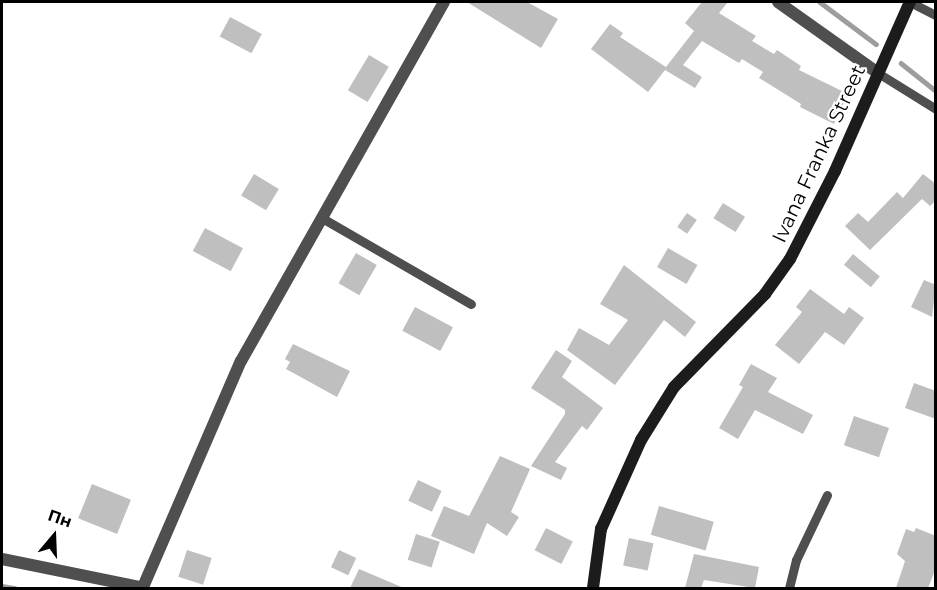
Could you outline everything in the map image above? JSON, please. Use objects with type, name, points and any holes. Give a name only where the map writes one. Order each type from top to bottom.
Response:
[{"type":"main road","name":"Ivana Franka Street","points":[[593,588],[601,529],[641,440],[674,387],[765,294],[790,259],[910,2]]},
{"type":"street","points":[[2,559],[144,588],[241,361],[444,2]]},
{"type":"street","points":[[778,2],[878,74]]},
{"type":"lane","points":[[910,2],[936,15]]},
{"type":"lane","points":[[878,74],[936,109]]},
{"type":"lane","points":[[322,218],[471,304]]},
{"type":"lane","points":[[789,588],[796,560],[827,495]]},
{"type":"building","points":[[467,2],[527,2],[558,19],[541,48]]},
{"type":"building","points":[[702,2],[728,2],[719,13],[756,36],[752,41],[774,54],[777,50],[801,66],[799,70],[848,94],[834,124],[800,107],[801,104],[759,78],[763,72],[742,59],[739,63],[702,41],[683,65],[702,77],[695,88],[665,70],[648,92],[591,49],[610,24],[623,33],[620,37],[666,67],[694,31],[685,23]]},
{"type":"building","points":[[230,17],[262,34],[251,53],[220,36]]},
{"type":"building","points":[[369,55],[389,67],[368,102],[348,90]]},
{"type":"building","points":[[254,174],[279,189],[266,210],[241,195]]},
{"type":"building","points":[[923,174],[936,184],[936,200],[930,206],[922,199],[870,250],[845,226],[858,213],[868,222],[897,192],[903,198]]},
{"type":"building","points":[[723,203],[745,217],[736,232],[713,218]]},
{"type":"building","points":[[687,213],[697,220],[687,234],[677,227]]},
{"type":"building","points":[[205,228],[243,248],[231,271],[193,251]]},
{"type":"building","points":[[668,248],[697,265],[686,284],[657,267]]},
{"type":"building","points":[[356,253],[377,265],[359,295],[338,283]]},
{"type":"building","points":[[853,254],[880,276],[871,287],[844,265]]},
{"type":"building","points":[[624,265],[696,322],[685,337],[664,320],[615,385],[567,350],[579,328],[609,345],[628,320],[600,304]]},
{"type":"building","points":[[924,280],[936,285],[932,317],[911,307]]},
{"type":"building","points":[[810,289],[844,314],[849,307],[864,318],[844,345],[825,332],[799,364],[775,345],[802,312],[796,307]]},
{"type":"building","points":[[415,307],[453,327],[440,351],[402,331]]},
{"type":"building","points":[[293,344],[350,371],[337,397],[286,369],[290,362],[285,359]]},
{"type":"building","points":[[556,350],[572,361],[562,377],[603,408],[587,430],[582,426],[555,462],[567,468],[561,480],[531,466],[565,414],[565,410],[531,388]]},
{"type":"building","points":[[751,364],[777,378],[768,392],[813,415],[803,434],[755,410],[738,439],[719,428],[743,387],[739,385]]},
{"type":"building","points":[[914,383],[936,391],[936,419],[905,408]]},
{"type":"building","points":[[854,416],[889,428],[879,457],[844,445]]},
{"type":"building","points":[[500,456],[530,469],[511,512],[519,517],[507,536],[487,523],[474,554],[431,536],[444,506],[469,516]]},
{"type":"building","points":[[418,480],[442,491],[432,512],[408,501]]},
{"type":"building","points":[[92,484],[131,500],[117,534],[78,518]]},
{"type":"building","points":[[659,506],[714,522],[706,551],[651,535]]},
{"type":"building","points":[[546,528],[573,542],[561,564],[535,550]]},
{"type":"building","points":[[916,528],[936,536],[936,568],[928,588],[896,588],[905,561],[897,554],[906,529],[914,532]]},
{"type":"building","points":[[416,534],[440,542],[431,567],[408,560]]},
{"type":"building","points":[[629,538],[653,543],[648,571],[623,565]]},
{"type":"building","points":[[187,550],[212,558],[203,585],[178,577]]},
{"type":"building","points":[[339,550],[356,558],[348,575],[331,567]]},
{"type":"building","points":[[694,554],[759,567],[755,588],[704,580],[701,588],[685,588]]},
{"type":"building","points":[[359,569],[404,588],[350,588]]},
{"type":"waterway","points":[[820,2],[876,44]]},
{"type":"waterway","points":[[901,63],[936,91]]},
{"type":"waterway","points":[[2,586],[15,588]]}]
